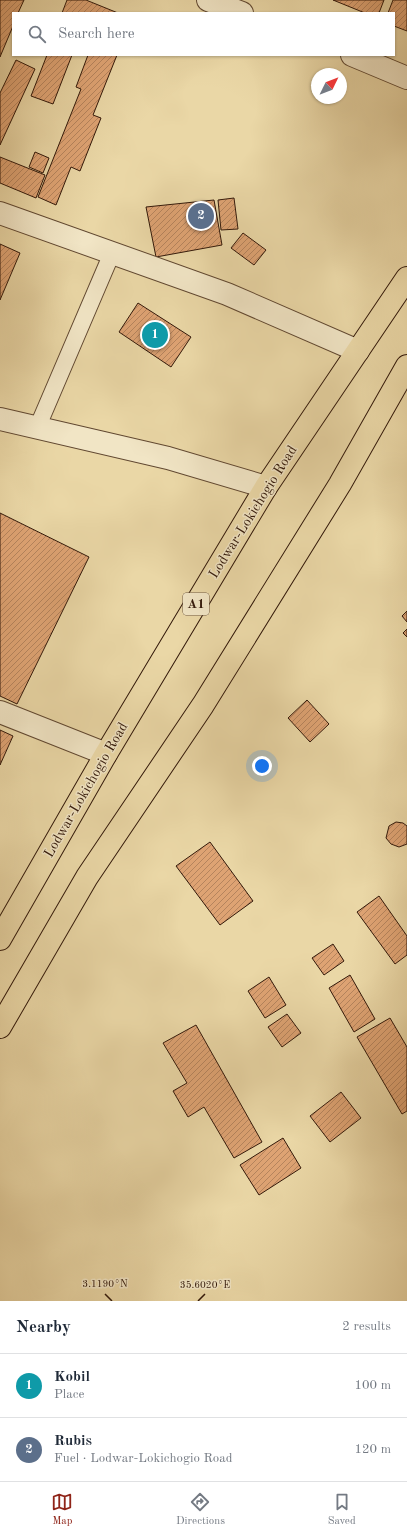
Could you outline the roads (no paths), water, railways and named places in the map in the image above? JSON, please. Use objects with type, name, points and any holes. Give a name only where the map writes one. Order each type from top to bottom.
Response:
[{"type":"highway","name":"Lodwar-Lokichogio Road","points":[[0,939],[106,754],[266,487],[407,278]]},
{"type":"highway","points":[[0,1027],[87,877],[203,705],[340,484],[406,370]]},
{"type":"street","points":[[208,0],[239,12]]},
{"type":"street","points":[[354,56],[407,78]]},
{"type":"street","points":[[0,213],[227,294],[358,351]]},
{"type":"street","points":[[0,419],[38,426],[168,458],[266,487]]},
{"type":"street","points":[[0,712],[106,754]]},
{"type":"lane","points":[[38,426],[112,253]]},
{"type":"place","name":"Rubis","points":[[201,216]]},
{"type":"place","name":"Kobil","points":[[155,335]]}]
